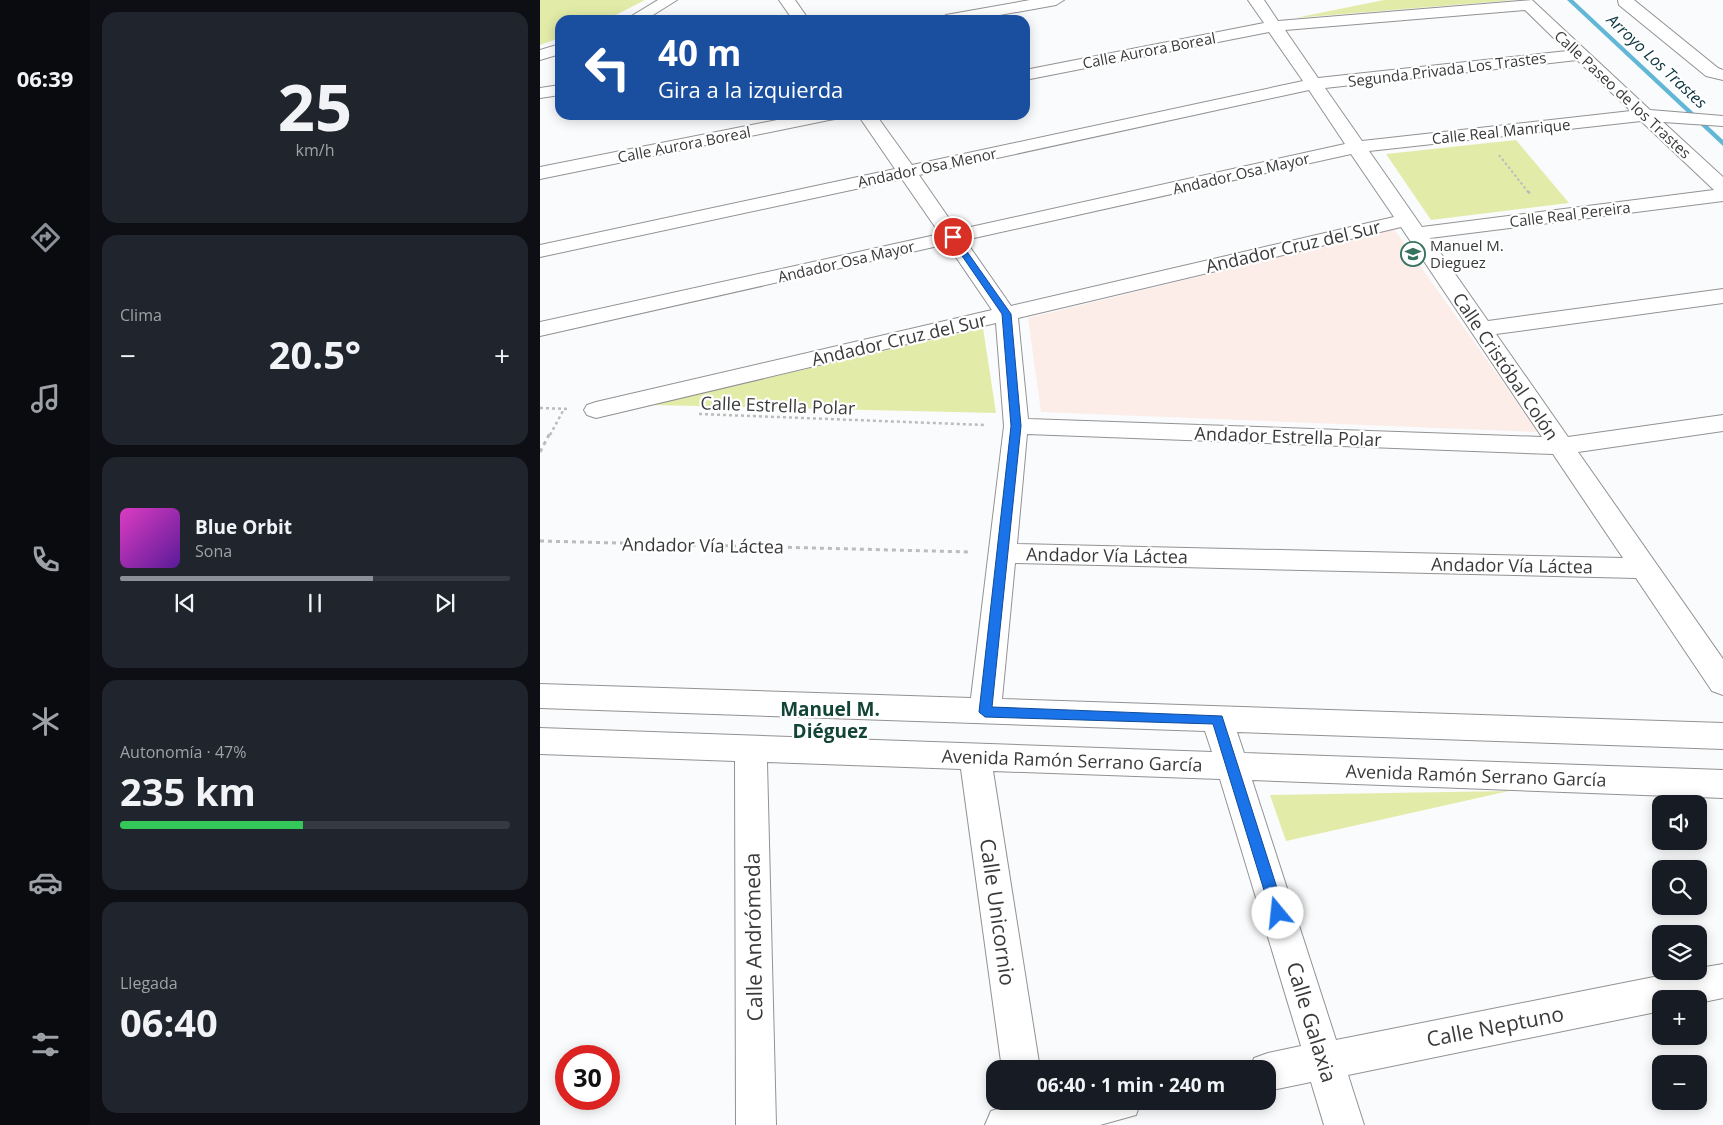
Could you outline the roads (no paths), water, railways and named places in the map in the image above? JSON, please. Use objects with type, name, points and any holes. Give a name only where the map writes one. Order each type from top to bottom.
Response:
[{"type":"street","points":[[642,15],[667,2],[687,0]]},
{"type":"street","points":[[786,0],[796,15]]},
{"type":"street","points":[[974,15],[1056,0]]},
{"type":"street","name":"Calle Cristóbal Colón","points":[[1256,0],[1723,683]]},
{"type":"street","points":[[1626,0],[1625,2],[1712,72],[1723,75]]},
{"type":"street","points":[[1271,22],[1526,2]]},
{"type":"street","name":"Calle Paseo de los Trastes","points":[[1526,2],[1723,188]]},
{"type":"street","name":"Calle Aurora Boreal","points":[[1030,75],[1271,22],[1332,6]]},
{"type":"street","points":[[540,55],[555,50]]},
{"type":"street","name":"Segunda Privada Los Trastes","points":[[1313,84],[1581,54]]},
{"type":"street","name":"Andador Osa Menor","points":[[540,251],[1313,84]]},
{"type":"street","points":[[540,93],[555,91]]},
{"type":"street","name":"Calle Real Manrique","points":[[1356,148],[1646,115],[1723,122]]},
{"type":"street","name":"Calle Aurora Boreal","points":[[540,173],[804,120]]},
{"type":"street","points":[[871,120],[1006,314],[1016,426],[985,712]]},
{"type":"street","name":"Andador Osa Mayor","points":[[540,329],[1356,148]]},
{"type":"street","name":"Calle Real Pereira","points":[[1411,227],[1549,217],[1723,195]]},
{"type":"street","name":"Andador Cruz del Sur","points":[[596,410],[1006,314],[1411,227]]},
{"type":"street","points":[[1480,329],[1723,296]]},
{"type":"street","name":"Andador Estrella Polar","points":[[1016,426],[1561,446],[1723,423]]},
{"type":"street","name":"Andador Vía Láctea","points":[[1002,553],[1645,568]]},
{"type":"street","points":[[540,696],[1723,736]]},
{"type":"street","name":"Calle Galaxia","points":[[1218,719],[1344,1125]]},
{"type":"street","name":"Avenida Ramón Serrano García","points":[[540,741],[1723,784]]},
{"type":"street","name":"Calle Andrómeda","points":[[751,750],[756,1125]]},
{"type":"street","name":"Calle Unicornio","points":[[975,756],[1020,1060]]},
{"type":"street","name":"Calle Neptuno","points":[[1276,1070],[1723,981]]},
{"type":"street","points":[[1019,1116],[1060,1110]]},
{"type":"waterway","name":"Arroyo Los Trastes","points":[[1570,0],[1723,144]]},
{"type":"place","name":"Manuel M. Dieguez","points":[[1413,254]]},
{"type":"district","name":"Manuel M. Diéguez","points":[[830,720]]}]
